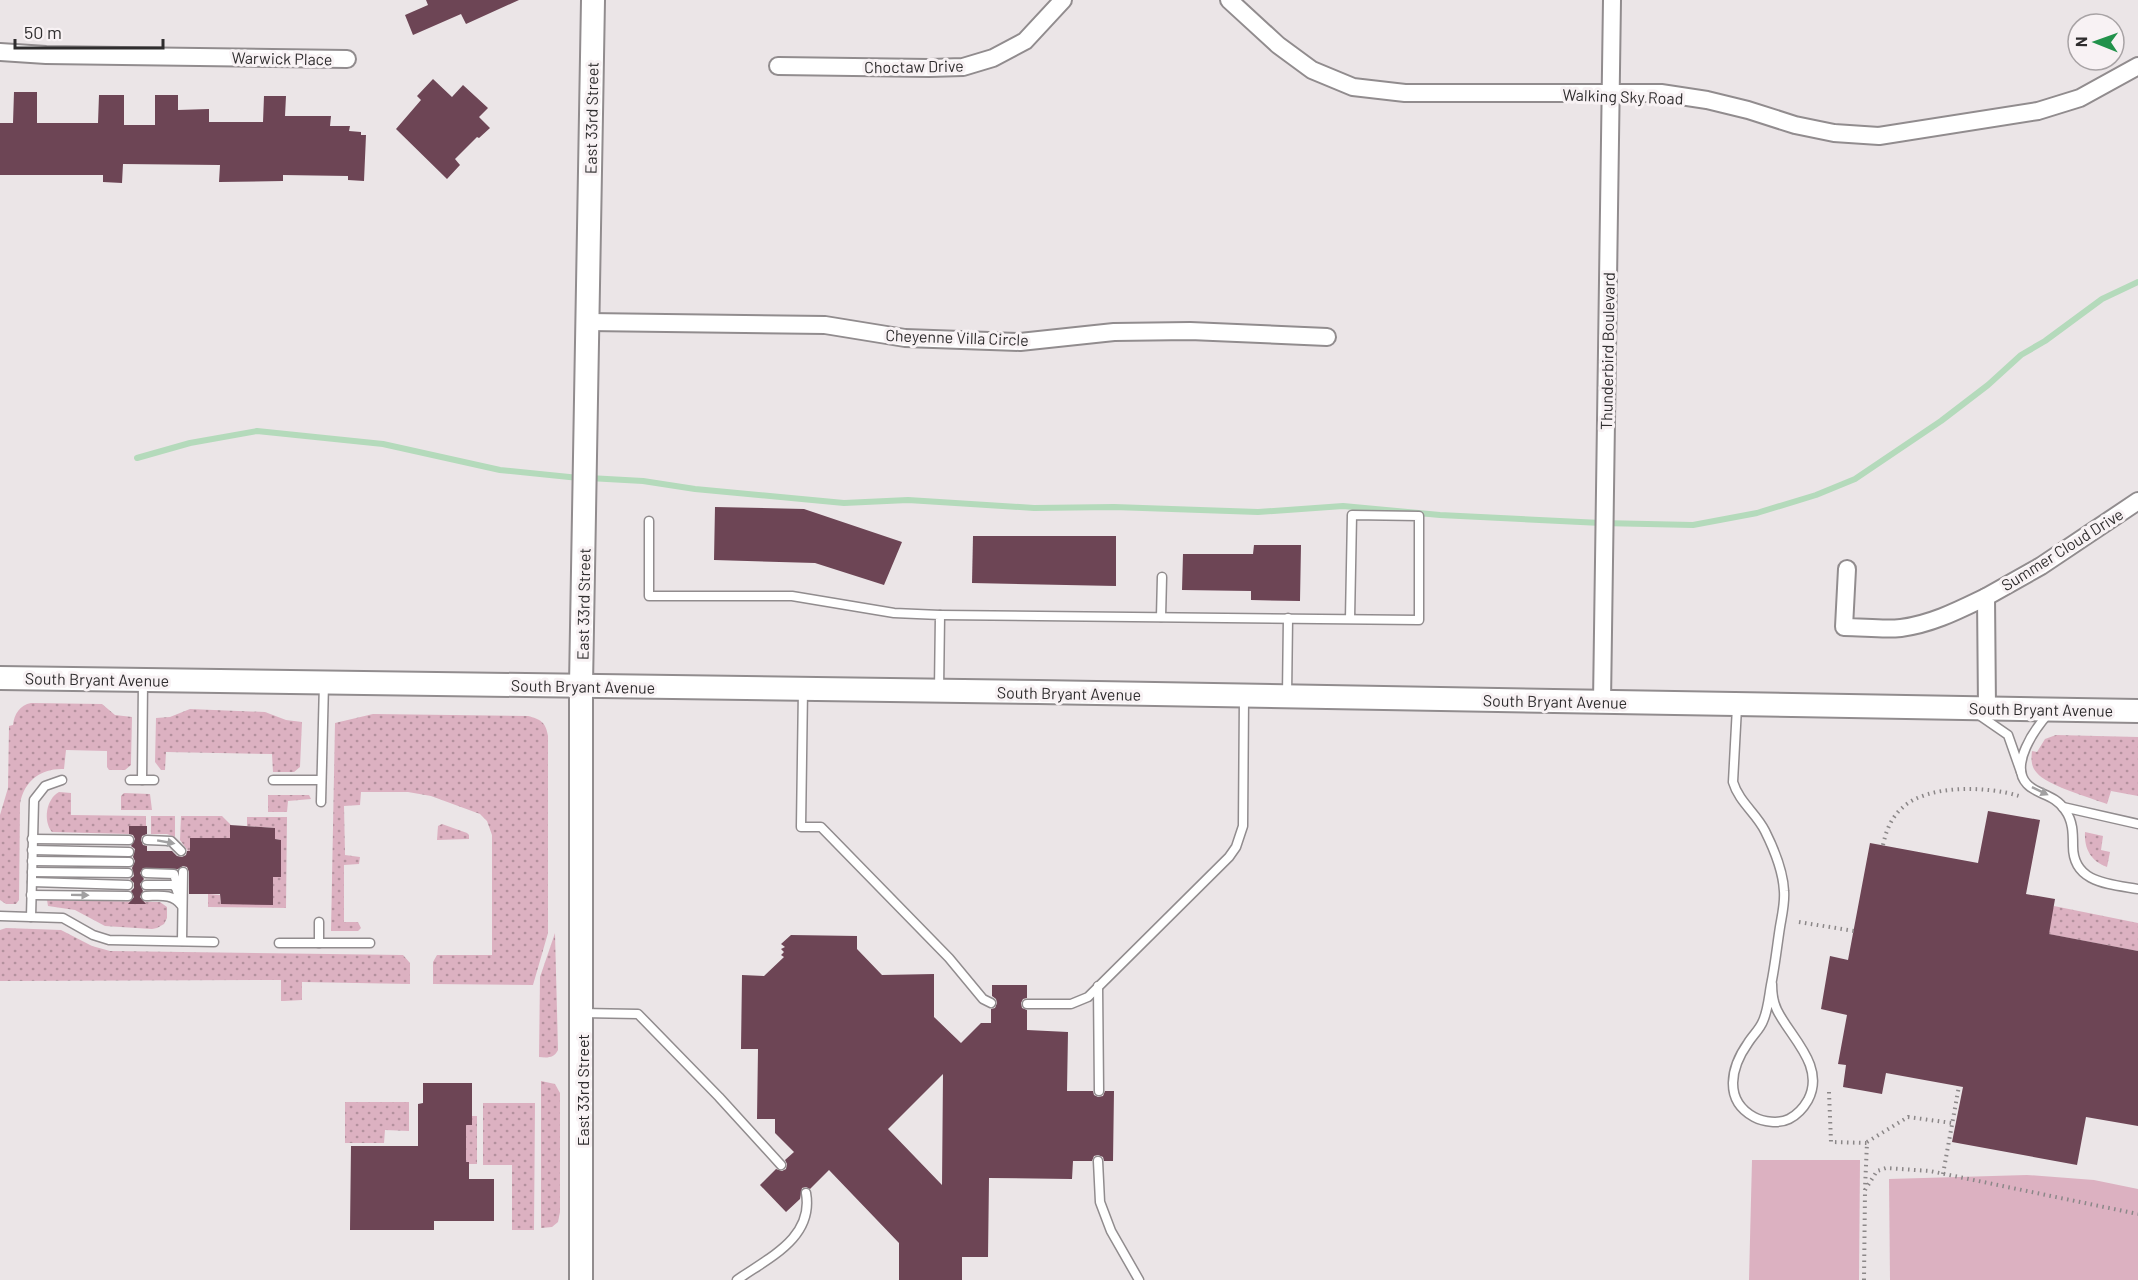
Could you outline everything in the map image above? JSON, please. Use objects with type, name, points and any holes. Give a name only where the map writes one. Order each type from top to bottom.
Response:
[{"type":"street","name":"East 33rd Street","points":[[581,1280],[581,685],[593,0]]},
{"type":"street","name":"Choctaw Drive","points":[[778,66],[963,67],[993,58],[1025,41],[1063,0]]},
{"type":"street","name":"Walking Sky Road","points":[[1229,0],[1278,45],[1312,70],[1353,87],[1405,93],[1661,93],[1707,100],[1795,125],[1833,133],[1880,136],[2038,111],[2080,98],[2138,66]]},
{"type":"street","name":"Thunderbird Boulevard","points":[[1602,702],[1612,0]]},
{"type":"street","name":"Warwick Place","points":[[0,52],[46,55],[347,59]]},
{"type":"street","name":"Cheyenne Villa Circle","points":[[588,322],[825,325],[905,338],[1020,342],[1114,332],[1190,331],[1327,337]]},
{"type":"street","name":"Summer Cloud Drive","points":[[1847,569],[1844,627],[1901,628],[1910,626],[1955,613],[1986,597],[2041,566],[2138,501]]},
{"type":"street","name":"Summer Cloud Drive","points":[[1978,708],[1986,597]]},
{"type":"street","name":"South Bryant Avenue","points":[[0,678],[581,685],[2138,711]]},
{"type":"lane","points":[[649,521],[649,596],[792,596],[894,613],[940,615],[1419,620],[1419,516],[1352,515],[1350,619]]},
{"type":"lane","points":[[1161,617],[1162,576]]},
{"type":"lane","points":[[939,691],[940,615]]},
{"type":"lane","points":[[1287,697],[1288,618]]},
{"type":"lane","points":[[142,780],[143,679]]},
{"type":"lane","points":[[321,802],[324,682]]},
{"type":"lane","points":[[803,689],[801,827],[821,827],[948,958],[983,999],[992,1003]]},
{"type":"lane","points":[[1027,1004],[1071,1004],[1088,997],[1229,857],[1236,847],[1243,826],[1244,696]]},
{"type":"lane","points":[[1737,703],[1733,782],[1737,794],[1765,831],[1777,859],[1783,881],[1784,902],[1772,984],[1764,1019],[1738,1059],[1732,1082],[1734,1095],[1747,1113],[1757,1119],[1779,1122],[1788,1119],[1804,1106],[1812,1087],[1812,1074],[1803,1050],[1776,1009],[1772,984]]},
{"type":"lane","points":[[1978,708],[2008,735],[2027,784],[2048,795],[2063,807],[2072,825],[2076,866],[2084,874],[2106,883],[2138,889]]},
{"type":"lane","points":[[2022,773],[2027,742],[2053,709]]},
{"type":"lane","points":[[31,917],[34,800],[45,786],[62,780]]},
{"type":"lane","points":[[130,780],[154,780]]},
{"type":"lane","points":[[273,780],[321,780]]},
{"type":"lane","points":[[2063,807],[2138,824]]},
{"type":"lane","points":[[32,839],[129,840]]},
{"type":"lane","points":[[147,840],[171,841],[181,851]]},
{"type":"lane","points":[[32,850],[129,852]]},
{"type":"lane","points":[[32,861],[129,862]]},
{"type":"lane","points":[[32,872],[128,873]]},
{"type":"lane","points":[[180,872],[183,909],[182,941]]},
{"type":"lane","points":[[146,873],[175,876],[183,909]]},
{"type":"lane","points":[[32,882],[128,885]]},
{"type":"lane","points":[[146,885],[175,886],[183,909]]},
{"type":"lane","points":[[31,895],[128,896]]},
{"type":"lane","points":[[146,896],[175,898],[183,909]]},
{"type":"lane","points":[[0,916],[63,918],[93,935],[110,940],[214,942]]},
{"type":"lane","points":[[319,922],[319,943]]},
{"type":"lane","points":[[279,943],[370,943]]},
{"type":"lane","points":[[1098,986],[1099,1090]]},
{"type":"lane","points":[[582,1013],[638,1014],[781,1165]]},
{"type":"lane","points":[[1098,1161],[1100,1202],[1111,1231],[1139,1280]]},
{"type":"lane","points":[[737,1280],[792,1241],[806,1219],[808,1204],[806,1193]]},
{"type":"path","points":[[1882,845],[1896,814],[1910,802],[1920,798],[1971,789],[1996,791],[2021,797]]},
{"type":"path","points":[[1799,922],[1854,931]]},
{"type":"path","points":[[1943,1174],[1959,1086]]},
{"type":"path","points":[[1829,1092],[1831,1142],[1866,1143],[1908,1116],[1952,1124]]},
{"type":"path","points":[[1864,1280],[1866,1143]]},
{"type":"path","points":[[1865,1190],[1877,1171],[1886,1168],[1930,1171],[2138,1214]]},
{"type":"shaded area","points":[[31,703],[102,704],[115,715],[132,717],[131,765],[125,770],[109,770],[107,751],[66,750],[64,769],[41,773],[30,782],[25,788],[20,804],[19,900],[16,904],[6,904],[0,900],[0,815],[8,788],[9,726],[13,725],[16,714],[21,708]]},
{"type":"shaded area","points":[[190,709],[265,712],[286,720],[302,722],[300,767],[294,772],[273,772],[272,754],[166,752],[165,770],[161,770],[155,762],[156,718],[170,717]]},
{"type":"shaded area","points":[[373,714],[528,716],[544,724],[548,736],[548,933],[533,985],[433,984],[433,962],[437,955],[492,955],[492,835],[487,821],[480,814],[431,796],[408,792],[361,792],[360,805],[344,806],[345,855],[360,857],[359,864],[344,865],[344,922],[358,922],[361,928],[358,931],[331,931],[335,723]]},
{"type":"shaded area","points":[[2056,735],[2138,737],[2138,796],[2111,791],[2107,804],[2042,778],[2033,766],[2032,751],[2037,752],[2045,739]]},
{"type":"shaded area","points":[[59,792],[71,793],[71,815],[146,816],[146,826],[129,826],[129,834],[52,832],[47,822],[47,810],[51,800]]},
{"type":"shaded area","points":[[124,793],[150,794],[152,810],[121,810],[121,796]]},
{"type":"shaded area","points":[[268,795],[309,795],[311,799],[288,801],[287,812],[268,812]]},
{"type":"shaded area","points":[[151,816],[175,816],[175,837],[167,834],[151,834]]},
{"type":"shaded area","points":[[181,816],[222,816],[231,825],[230,838],[190,838],[190,851],[188,851],[180,840]]},
{"type":"shaded area","points":[[247,817],[287,817],[286,908],[208,907],[208,894],[220,895],[221,904],[273,904],[273,877],[281,877],[281,840],[275,839],[275,828],[247,826]]},
{"type":"shaded area","points":[[442,824],[467,833],[469,839],[437,840],[438,826]]},
{"type":"shaded area","points":[[2085,832],[2103,836],[2101,850],[2110,852],[2107,867],[2090,854],[2087,849]]},
{"type":"shaded area","points":[[47,900],[160,902],[167,907],[167,918],[164,924],[152,929],[105,926],[75,910],[48,906]]},
{"type":"shaded area","points":[[2054,906],[2138,923],[2138,951],[2043,933]]},
{"type":"shaded area","points":[[6,928],[61,930],[92,946],[110,951],[403,955],[410,963],[410,984],[302,982],[302,1000],[281,1001],[281,980],[0,981],[0,930]]},
{"type":"shaded area","points":[[555,933],[558,1050],[550,1057],[539,1057],[540,977]]},
{"type":"shaded area","points":[[541,1081],[555,1084],[560,1093],[560,1212],[558,1222],[552,1227],[541,1228]]},
{"type":"shaded area","points":[[345,1102],[409,1102],[409,1131],[385,1130],[384,1143],[345,1143]]},
{"type":"shaded area","points":[[483,1103],[535,1103],[534,1230],[512,1230],[512,1165],[483,1165]]},
{"type":"shaded area","points":[[472,1116],[477,1116],[477,1164],[466,1162],[466,1125]]},
{"type":"shaded area","points":[[1752,1160],[1860,1160],[1859,1280],[1749,1280]]},
{"type":"shaded area","points":[[2027,1175],[2094,1180],[2138,1189],[2138,1280],[1890,1280],[1889,1179]]},
{"type":"building","points":[[426,0],[519,0],[466,24],[461,14],[413,35],[405,15],[428,5]]},
{"type":"building","points":[[433,79],[452,97],[463,85],[488,108],[479,117],[490,128],[479,138],[477,137],[455,159],[460,165],[447,179],[396,129],[421,100],[417,96]]},
{"type":"building","points":[[14,92],[37,92],[37,123],[98,123],[99,95],[124,95],[124,125],[155,125],[155,95],[178,95],[178,110],[209,109],[209,122],[263,122],[264,96],[286,96],[285,116],[331,116],[330,126],[350,126],[349,131],[366,135],[364,181],[348,180],[348,176],[283,175],[283,181],[219,182],[220,165],[123,164],[122,183],[103,182],[103,175],[0,175],[0,123],[13,123]]},
{"type":"building","points":[[715,507],[804,509],[902,542],[884,585],[815,563],[714,560]]},
{"type":"building","points":[[973,536],[1116,536],[1116,586],[972,583]]},
{"type":"building","points":[[1254,545],[1301,545],[1300,601],[1251,600],[1251,591],[1182,590],[1183,554],[1253,554]]},
{"type":"building","points":[[1988,811],[2040,820],[2026,894],[2055,899],[2049,934],[2138,951],[2138,1126],[2086,1117],[2077,1165],[1952,1142],[1963,1087],[1886,1073],[1882,1094],[1843,1087],[1846,1065],[1838,1064],[1847,1015],[1821,1009],[1830,956],[1848,960],[1870,843],[1978,863]]},
{"type":"building","points":[[230,825],[275,828],[275,839],[281,840],[281,877],[273,877],[273,905],[221,904],[220,894],[189,894],[189,872],[187,867],[183,866],[178,869],[143,868],[140,873],[144,879],[140,884],[143,891],[140,897],[146,904],[128,904],[134,897],[131,891],[134,883],[130,879],[134,876],[132,868],[135,861],[133,857],[135,849],[131,846],[135,839],[129,834],[129,826],[147,826],[147,834],[142,836],[141,840],[143,845],[147,846],[147,851],[172,851],[182,857],[190,851],[190,838],[230,838]]},
{"type":"building","points":[[791,935],[857,936],[857,949],[882,975],[934,974],[934,1017],[961,1043],[981,1023],[991,1023],[991,1009],[995,1008],[997,1003],[992,996],[992,985],[1027,985],[1027,998],[1021,1003],[1022,1008],[1027,1010],[1027,1030],[1068,1032],[1067,1091],[1093,1091],[1098,1097],[1103,1096],[1105,1091],[1114,1091],[1113,1161],[1104,1161],[1103,1157],[1098,1155],[1094,1156],[1092,1161],[1073,1161],[1072,1179],[989,1178],[988,1257],[962,1257],[962,1280],[899,1280],[899,1243],[829,1170],[810,1189],[802,1188],[800,1199],[786,1212],[760,1185],[776,1169],[782,1171],[786,1169],[785,1160],[794,1152],[775,1133],[775,1119],[757,1119],[758,1049],[741,1049],[742,975],[764,976],[784,957],[781,955],[784,952],[781,949],[785,947],[781,944]],"holes":[[[943,1074],[942,1185],[888,1129]]]},
{"type":"building","points":[[423,1083],[472,1083],[472,1125],[466,1125],[466,1162],[469,1162],[469,1179],[494,1179],[494,1221],[434,1221],[434,1230],[350,1230],[351,1146],[418,1146],[418,1104],[423,1103]]},
{"type":"waterway","points":[[589,478],[643,481],[695,489],[844,503],[908,500],[1034,508],[1114,507],[1258,512],[1343,506],[1440,515],[1693,525],[1757,513],[1816,495],[1855,479],[1941,421],[1988,385],[2021,355],[2045,341],[2102,299],[2138,282]]},
{"type":"waterway","points":[[137,458],[190,443],[257,431],[383,444],[500,470],[579,478]]}]
